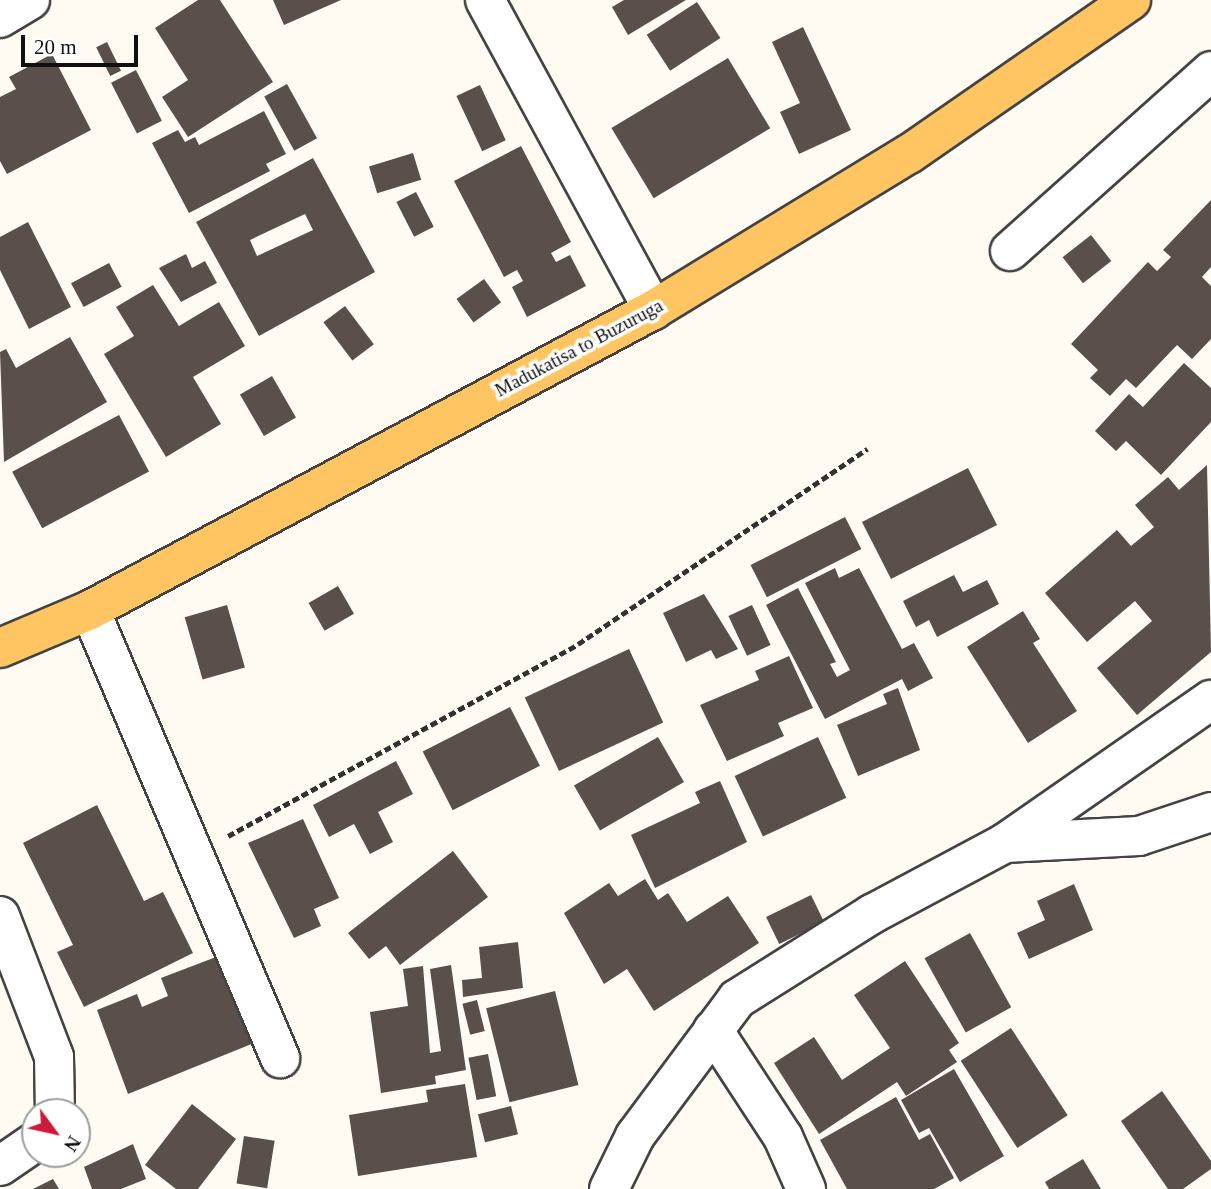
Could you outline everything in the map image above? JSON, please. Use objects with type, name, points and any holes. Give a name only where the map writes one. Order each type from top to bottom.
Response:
[{"type":"main road","name":"Madukatisa to Buzuruga","points":[[0,648],[90,610],[653,310],[909,154],[1131,0]]},
{"type":"street","points":[[0,18],[30,0]]},
{"type":"street","points":[[485,0],[653,310]]},
{"type":"street","points":[[1010,251],[1211,71]]},
{"type":"street","points":[[90,610],[280,1058]]},
{"type":"street","points":[[609,1189],[635,1136],[737,999],[872,914],[1005,843],[1211,700]]},
{"type":"street","points":[[1005,843],[1139,836],[1211,812]]},
{"type":"street","points":[[0,916],[54,1057],[55,1098]]},
{"type":"street","points":[[713,1030],[783,1137],[806,1189]]},
{"type":"street","points":[[0,1166],[21,1152]]},
{"type":"path","points":[[192,853],[578,644],[867,449]]},
{"type":"building","points":[[198,0],[220,0],[273,82],[188,137],[162,97],[188,80],[155,28]]},
{"type":"building","points":[[273,0],[341,0],[284,25]]},
{"type":"building","points":[[624,0],[686,0],[628,35],[612,7]]},
{"type":"building","points":[[697,2],[720,38],[670,71],[647,35]]},
{"type":"building","points":[[803,27],[851,130],[799,154],[780,112],[800,103],[772,42]]},
{"type":"building","points":[[107,42],[121,71],[110,76],[96,47]]},
{"type":"building","points":[[52,54],[91,130],[7,174],[0,161],[0,97],[16,89],[9,77]]},
{"type":"building","points":[[728,58],[770,128],[654,198],[611,128]]},
{"type":"building","points":[[136,70],[162,121],[137,133],[111,83]]},
{"type":"building","points":[[287,84],[317,138],[294,151],[264,97]]},
{"type":"building","points":[[480,85],[506,140],[482,151],[456,96]]},
{"type":"building","points":[[264,111],[286,154],[266,164],[270,171],[189,213],[152,143],[178,130],[185,142],[195,137],[199,145]]},
{"type":"building","points":[[521,146],[571,242],[551,253],[556,262],[570,255],[586,286],[527,317],[512,287],[523,281],[517,270],[504,277],[454,181]]},
{"type":"building","points":[[413,153],[421,180],[377,193],[369,166]]},
{"type":"building","points":[[313,158],[375,272],[259,336],[196,222]],"holes":[[[305,214],[313,230],[257,256],[250,240]]]},
{"type":"building","points":[[416,192],[434,227],[414,237],[396,202]]},
{"type":"building","points":[[1211,200],[1211,267],[1202,277],[1211,286],[1211,339],[1192,359],[1177,345],[1136,388],[1126,379],[1110,396],[1090,378],[1098,370],[1071,344],[1148,262],[1157,271],[1171,257],[1163,250]]},
{"type":"building","points":[[28,222],[71,307],[29,329],[0,270],[0,237]]},
{"type":"building","points":[[1091,235],[1111,261],[1083,283],[1063,257]]},
{"type":"building","points":[[186,254],[192,268],[205,261],[217,283],[181,302],[159,268]]},
{"type":"building","points":[[109,263],[122,287],[84,307],[71,283]]},
{"type":"building","points":[[484,279],[501,302],[474,322],[456,299]]},
{"type":"building","points":[[153,285],[179,326],[219,302],[245,346],[193,377],[221,424],[166,457],[104,354],[134,336],[116,307]]},
{"type":"building","points":[[345,306],[374,344],[352,361],[323,322]]},
{"type":"building","points":[[70,337],[107,402],[4,462],[0,352],[6,349],[16,368]]},
{"type":"building","points":[[1184,363],[1211,388],[1211,422],[1161,475],[1126,441],[1116,451],[1095,431],[1129,394],[1143,407]]},
{"type":"building","points":[[272,376],[296,418],[264,436],[240,395]]},
{"type":"building","points":[[119,415],[149,472],[42,528],[12,472]]},
{"type":"building","points":[[1207,465],[1211,652],[1137,715],[1097,668],[1152,621],[1135,601],[1087,642],[1045,593],[1117,530],[1131,546],[1154,527],[1135,505],[1168,477],[1179,490]]},
{"type":"building","points":[[968,468],[997,525],[891,579],[862,522]]},
{"type":"building","points":[[845,517],[861,549],[767,597],[751,565]]},
{"type":"building","points":[[835,568],[839,578],[859,568],[902,649],[914,643],[933,678],[908,691],[902,679],[825,719],[766,605],[798,588],[836,662],[830,664],[837,677],[850,670],[805,583]]},
{"type":"building","points":[[954,575],[963,592],[987,580],[999,604],[937,637],[929,620],[916,627],[903,601]]},
{"type":"building","points":[[338,586],[354,614],[325,631],[309,603]]},
{"type":"building","points":[[704,594],[738,649],[716,659],[711,650],[686,662],[663,613]]},
{"type":"building","points":[[227,605],[245,667],[203,680],[185,617]]},
{"type":"building","points":[[752,605],[771,645],[747,656],[728,616]]},
{"type":"building","points":[[1023,611],[1040,639],[1033,643],[1077,711],[1028,743],[967,647]]},
{"type":"building","points":[[629,649],[663,722],[559,771],[525,698]]},
{"type":"building","points":[[789,656],[813,708],[778,723],[784,736],[727,761],[700,705],[759,680],[755,671]]},
{"type":"building","points":[[898,688],[920,750],[858,776],[837,725],[887,704],[883,694]]},
{"type":"building","points":[[510,707],[540,766],[453,810],[423,751]]},
{"type":"building","points":[[658,737],[684,782],[600,831],[574,786]]},
{"type":"building","points":[[818,737],[846,798],[763,837],[735,776]]},
{"type":"building","points":[[396,761],[413,794],[378,812],[393,842],[370,854],[354,824],[329,837],[313,805]]},
{"type":"building","points":[[720,781],[747,842],[655,888],[631,835],[700,803],[695,792]]},
{"type":"building","points":[[97,805],[144,901],[163,892],[193,953],[84,1007],[57,952],[73,945],[23,843]]},
{"type":"building","points":[[303,819],[339,898],[314,909],[321,926],[294,938],[248,843]]},
{"type":"building","points":[[453,851],[488,897],[400,965],[386,946],[369,959],[348,933]]},
{"type":"building","points":[[645,879],[658,900],[668,893],[687,922],[728,896],[759,943],[654,1011],[627,969],[604,984],[564,913],[609,883],[618,896]]},
{"type":"building","points":[[1074,884],[1093,930],[1029,959],[1017,933],[1045,920],[1037,901]]},
{"type":"building","points":[[811,895],[824,922],[779,944],[766,917]]},
{"type":"building","points":[[970,933],[1011,1007],[966,1033],[925,958]]},
{"type":"building","points":[[518,942],[523,988],[463,997],[462,980],[482,978],[479,947]]},
{"type":"building","points":[[216,957],[254,1043],[128,1094],[97,1010],[137,994],[142,1007],[168,996],[161,978]]},
{"type":"building","points":[[905,961],[959,1043],[949,1050],[957,1062],[906,1096],[897,1082],[819,1134],[774,1063],[814,1037],[842,1080],[890,1048],[854,995]]},
{"type":"building","points":[[451,965],[466,1070],[435,1076],[436,1084],[381,1093],[370,1012],[408,1006],[403,969],[423,966],[430,1053],[441,1051],[430,969]]},
{"type":"building","points":[[555,991],[578,1085],[510,1102],[486,1008]]},
{"type":"building","points":[[477,1000],[485,1031],[470,1035],[462,1004]]},
{"type":"building","points":[[1011,1028],[1068,1115],[1017,1148],[961,1061]]},
{"type":"building","points":[[488,1054],[496,1096],[477,1100],[468,1058]]},
{"type":"building","points":[[954,1069],[1004,1156],[960,1182],[929,1128],[919,1133],[901,1100]]},
{"type":"building","points":[[465,1084],[477,1157],[358,1176],[349,1115],[428,1102],[426,1090]]},
{"type":"building","points":[[1162,1091],[1211,1161],[1211,1169],[1183,1189],[1168,1189],[1121,1121]]},
{"type":"building","points":[[896,1097],[919,1140],[930,1134],[954,1178],[934,1189],[847,1189],[820,1140]]},
{"type":"building","points":[[192,1104],[236,1139],[198,1189],[176,1189],[145,1165]]},
{"type":"building","points":[[511,1106],[518,1134],[485,1142],[478,1114]]},
{"type":"building","points":[[244,1136],[275,1141],[267,1188],[236,1183]]},
{"type":"building","points":[[133,1144],[146,1179],[121,1189],[92,1189],[84,1168],[91,1168],[91,1164]]},
{"type":"building","points":[[1083,1159],[1101,1189],[1049,1189],[1045,1182]]},
{"type":"building","points":[[53,1179],[59,1189],[33,1189]]}]
